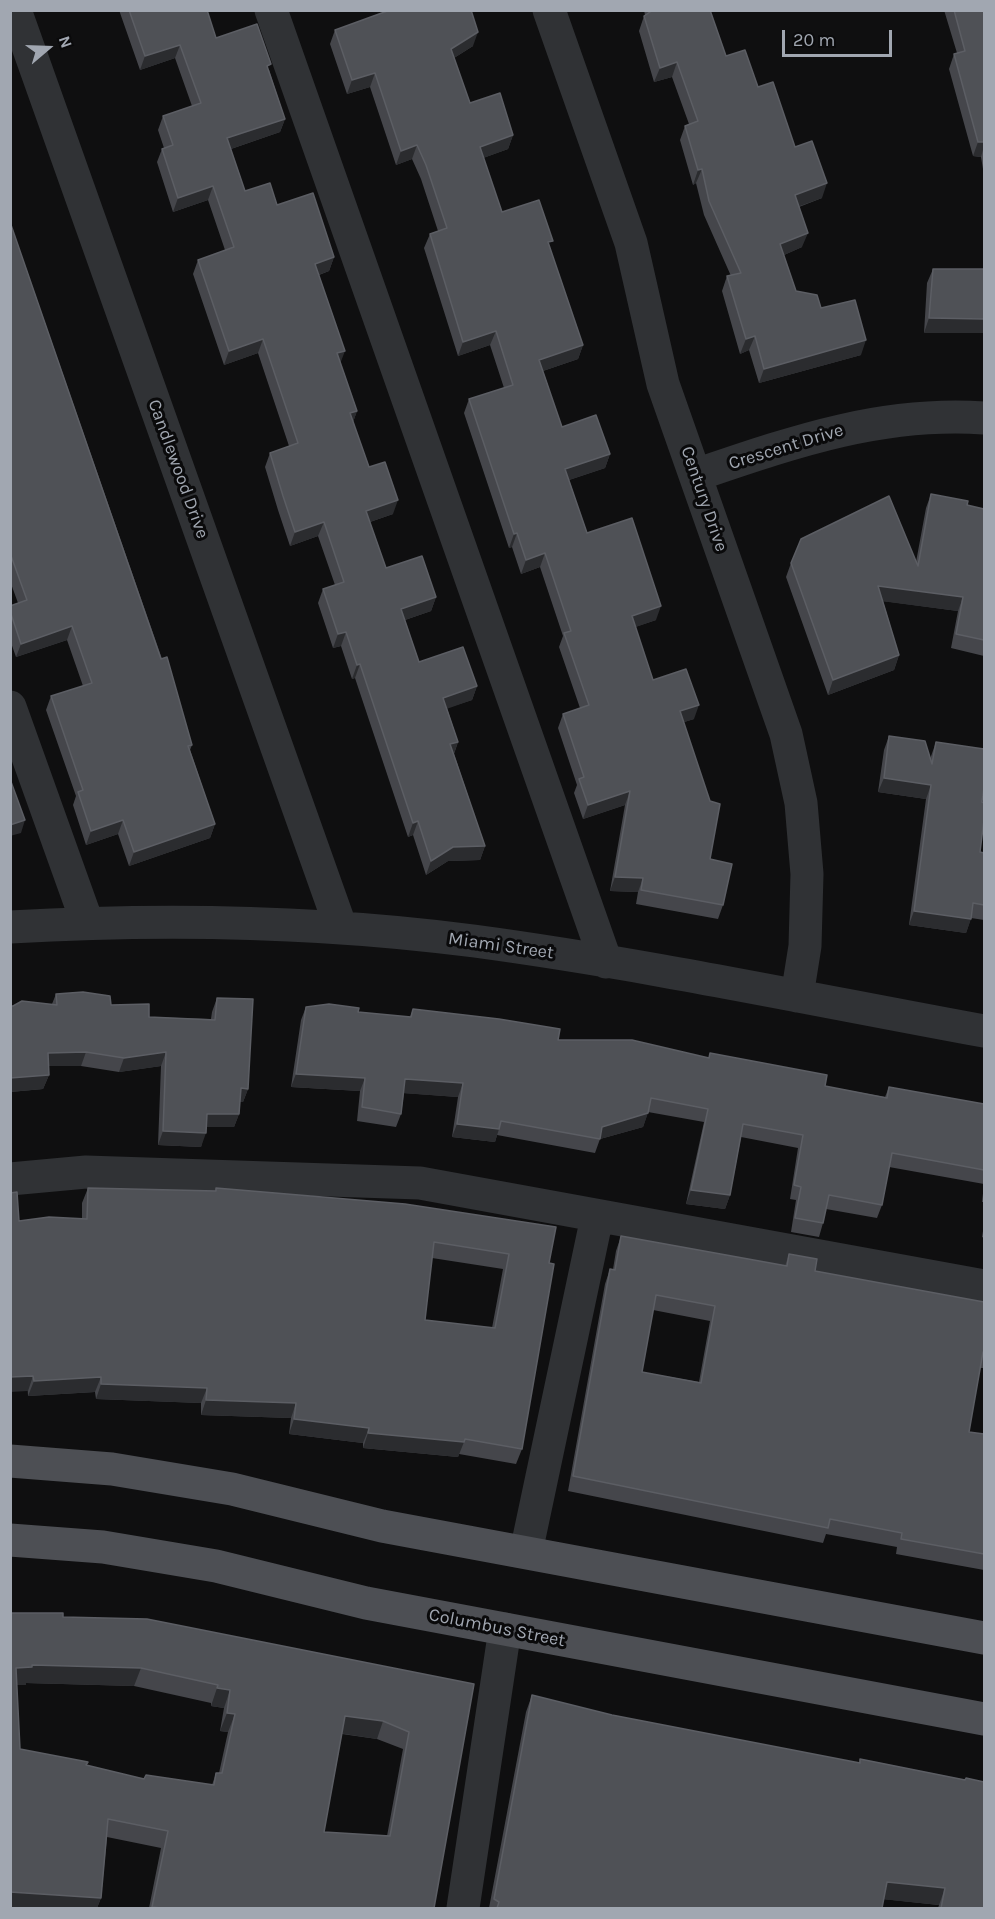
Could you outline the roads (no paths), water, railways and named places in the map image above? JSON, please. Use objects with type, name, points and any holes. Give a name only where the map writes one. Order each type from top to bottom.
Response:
[{"type":"main road","points":[[10,1461],[112,1468],[232,1489],[382,1526],[984,1638]]},
{"type":"main road","name":"Columbus Street","points":[[10,1540],[103,1547],[216,1566],[366,1603],[984,1719]]},
{"type":"street","name":"Candlewood Drive","points":[[15,10],[341,928]]},
{"type":"street","points":[[271,10],[606,962]]},
{"type":"street","name":"Century Drive","points":[[549,10],[631,243],[663,384],[786,734],[801,803],[807,874],[805,946],[797,996]]},
{"type":"street","name":"Crescent Drive","points":[[696,475],[809,437],[880,422],[949,416],[984,418]]},
{"type":"street","points":[[10,707],[87,922]]},
{"type":"street","name":"Miami Street","points":[[10,927],[87,922],[201,922],[341,928],[473,941],[606,962],[984,1031]]},
{"type":"street","points":[[10,1179],[86,1172],[420,1183],[984,1286]]},
{"type":"street","points":[[526,1552],[597,1217]]},
{"type":"street","points":[[464,1908],[505,1629]]}]
